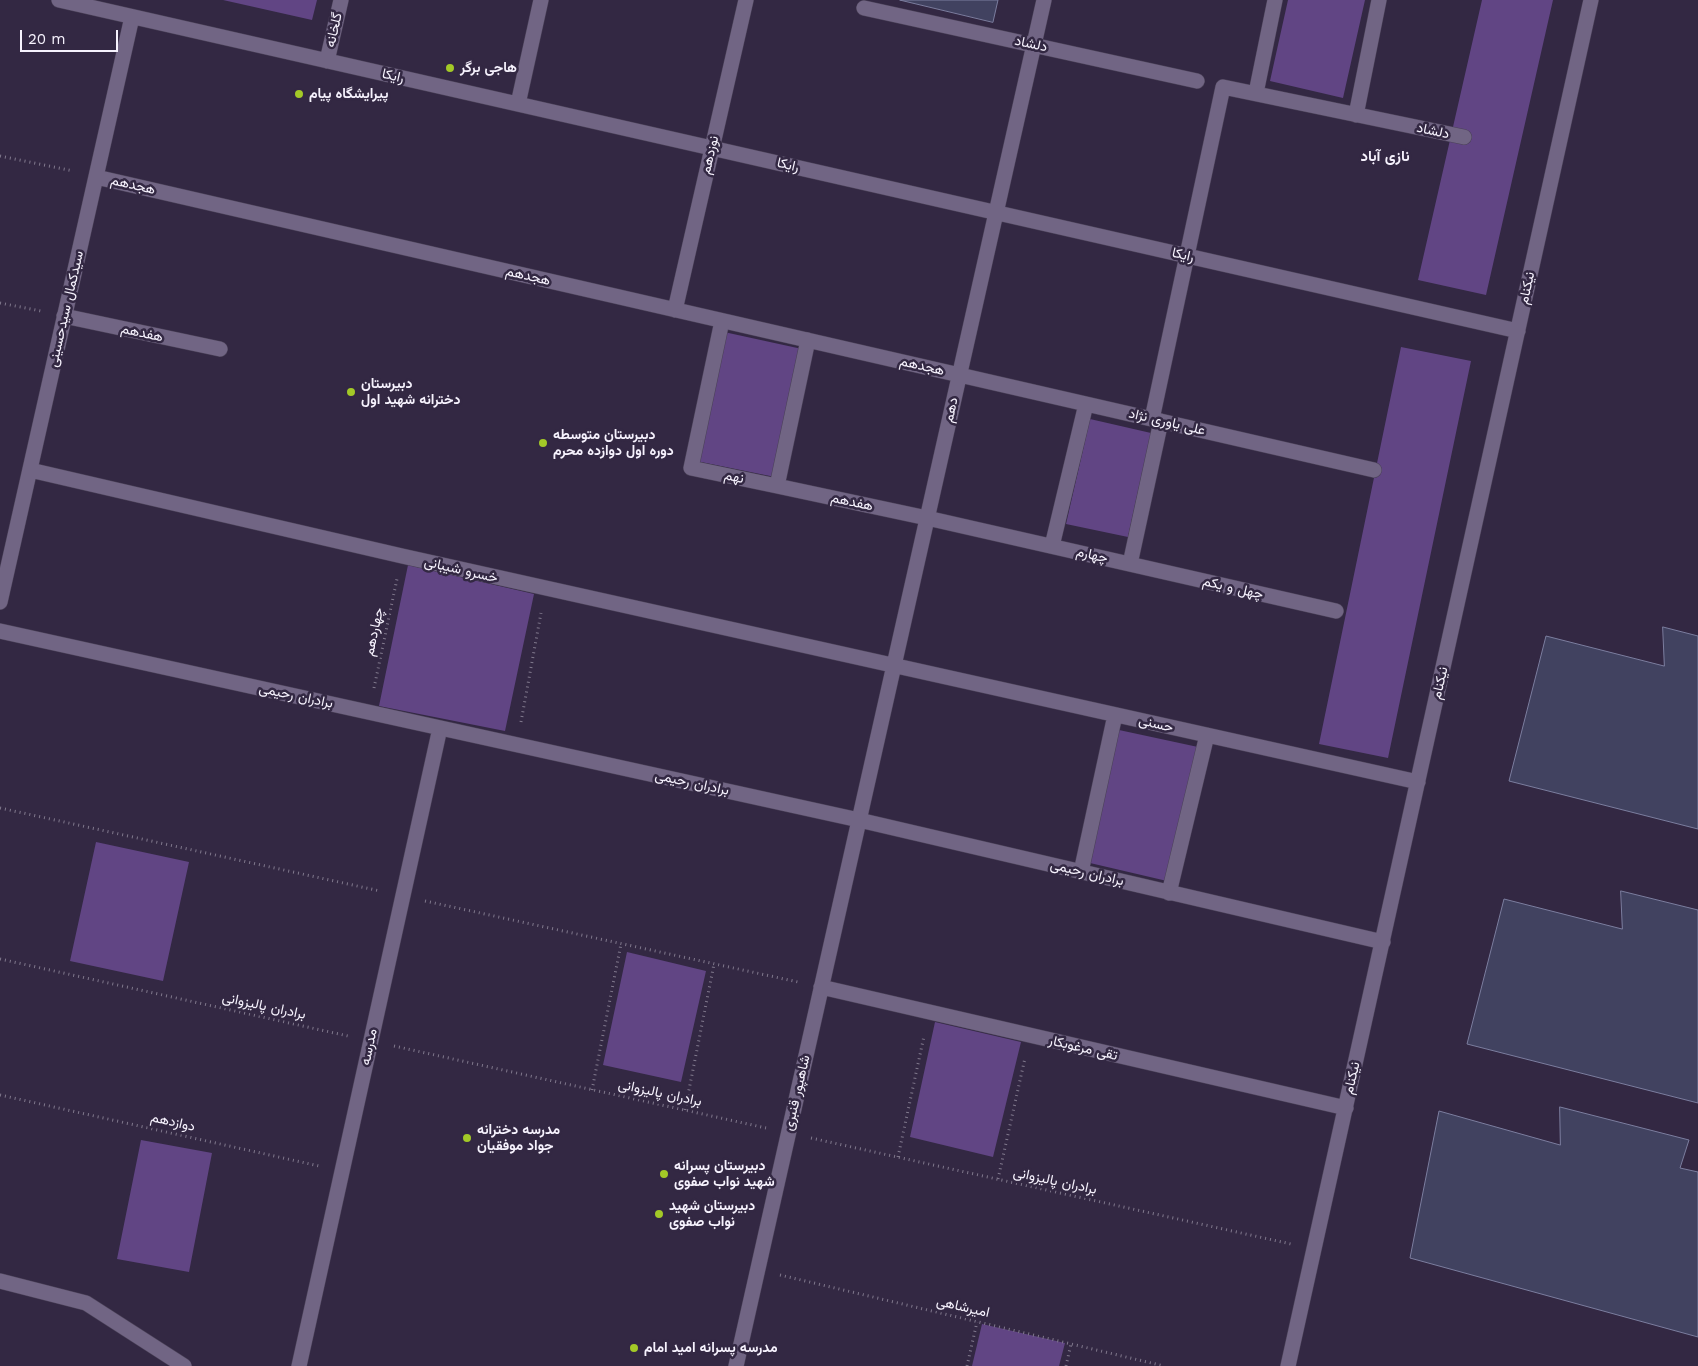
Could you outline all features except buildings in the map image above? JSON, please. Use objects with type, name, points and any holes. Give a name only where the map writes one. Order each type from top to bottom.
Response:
[{"type":"street","name":"رایکا","points":[[59,0],[1518,331]]},
{"type":"street","name":"گلخانه","points":[[327,61],[341,0]]},
{"type":"street","points":[[518,104],[541,0]]},
{"type":"street","name":"نوزدهم","points":[[675,310],[746,0]]},
{"type":"street","name":"دهم","points":[[859,820],[1044,0]]},
{"type":"street","points":[[1256,93],[1275,0]]},
{"type":"street","points":[[1356,115],[1380,0]]},
{"type":"street","points":[[1288,1366],[1590,0]]},
{"type":"street","name":"نیکنام","points":[[1288,1366],[1590,0]]},
{"type":"street","name":"دلشاد","points":[[864,8],[1197,81]]},
{"type":"street","name":"سیدکمال سیدحسینی","points":[[0,602],[132,17]]},
{"type":"street","name":"دلشاد","points":[[1187,256],[1223,87],[1464,138]]},
{"type":"street","name":"هجدهم","points":[[96,176],[959,375]]},
{"type":"street","points":[[1130,564],[1187,256]]},
{"type":"street","name":"هفدهم","points":[[64,316],[220,349]]},
{"type":"street","name":"نهم","points":[[722,321],[691,468],[777,486]]},
{"type":"street","points":[[777,486],[808,340]]},
{"type":"street","name":"علی یاوری نژاد","points":[[959,375],[1374,470]]},
{"type":"street","points":[[927,518],[1052,546],[1086,404]]},
{"type":"street","name":"خسرو شیبانی","points":[[30,470],[893,666]]},
{"type":"street","name":"هفدهم","points":[[777,486],[927,518]]},
{"type":"street","name":"چهارم","points":[[1052,546],[1130,564]]},
{"type":"street","name":"چهل و یکم","points":[[1130,564],[1336,611]]},
{"type":"street","name":"برادران رحیمی","points":[[0,631],[859,820],[1382,942]]},
{"type":"street","name":"حسنی","points":[[893,666],[1418,782]]},
{"type":"street","points":[[1081,872],[1115,715]]},
{"type":"street","name":"مدرسه","points":[[299,1366],[440,728]]},
{"type":"street","points":[[1169,893],[1206,735]]},
{"type":"street","name":"شاهپور قنبری","points":[[736,1366],[859,820]]},
{"type":"street","name":"تقی مرغوبکار","points":[[821,987],[1346,1108]]},
{"type":"street","points":[[0,1281],[86,1303],[184,1366]]},
{"type":"path","points":[[0,156],[96,176]]},
{"type":"path","points":[[0,303],[64,316]]},
{"type":"path","name":"چهاردهم","points":[[368,712],[402,556]]},
{"type":"path","points":[[516,745],[546,588]]},
{"type":"path","points":[[592,1090],[622,944]]},
{"type":"path","name":"برادران پالیزوانی","points":[[0,959],[1315,1249]]},
{"type":"path","points":[[685,1110],[714,964]]},
{"type":"path","points":[[898,1157],[929,1012]]},
{"type":"path","points":[[998,1180],[1030,1036]]},
{"type":"path","name":"دوازدهم","points":[[0,1095],[342,1171]]},
{"type":"path","name":"امیرشاهی","points":[[758,1270],[1164,1366]]},
{"type":"path","points":[[967,1366],[977,1322]]},
{"type":"path","points":[[1066,1366],[1071,1344]]},
{"type":"shaded area","points":[[223,0],[317,0],[312,20]]},
{"type":"shaded area","points":[[1288,0],[1365,0],[1343,98],[1270,81]]},
{"type":"shaded area","points":[[1482,0],[1553,0],[1486,295],[1418,280]]},
{"type":"shaded area","points":[[724,332],[802,349],[775,477],[696,461]]},
{"type":"shaded area","points":[[1401,347],[1471,361],[1388,758],[1319,744]]},
{"type":"shaded area","points":[[1090,419],[1151,433],[1128,537],[1066,524]]},
{"type":"shaded area","points":[[408,565],[534,594],[505,731],[379,706]]},
{"type":"shaded area","points":[[1119,730],[1198,747],[1167,881],[1090,863]]},
{"type":"shaded area","points":[[96,842],[189,862],[163,981],[70,961]]},
{"type":"shaded area","points":[[627,952],[706,971],[681,1082],[603,1065]]},
{"type":"shaded area","points":[[935,1022],[1021,1042],[993,1157],[910,1137]]},
{"type":"shaded area","points":[[141,1140],[212,1153],[189,1272],[117,1259]]},
{"type":"shaded area","points":[[982,1324],[1065,1343],[1059,1366],[972,1366]]},
{"type":"place","name":"هاجی برگر","points":[[450,68]]},
{"type":"place","name":"پیرایشگاه پیام","points":[[299,94]]},
{"type":"place","name":"دبيرستان دخترانه شهید اول","points":[[351,392]]},
{"type":"place","name":"دبیرستان متوسطه دوره اول دوازده محرم","points":[[543,443]]},
{"type":"place","name":"مدرسه دخترانه جواد موفقیان","points":[[467,1138]]},
{"type":"place","name":"دبیرستان پسرانه شهید نواب صفوی","points":[[664,1174]]},
{"type":"place","name":"دبیرستان شهید نواب صفوی","points":[[659,1214]]},
{"type":"place","name":"مدرسه پسرانه امید امام","points":[[634,1348]]},
{"type":"district","name":"نازی آباد","points":[[1385,157]]}]
